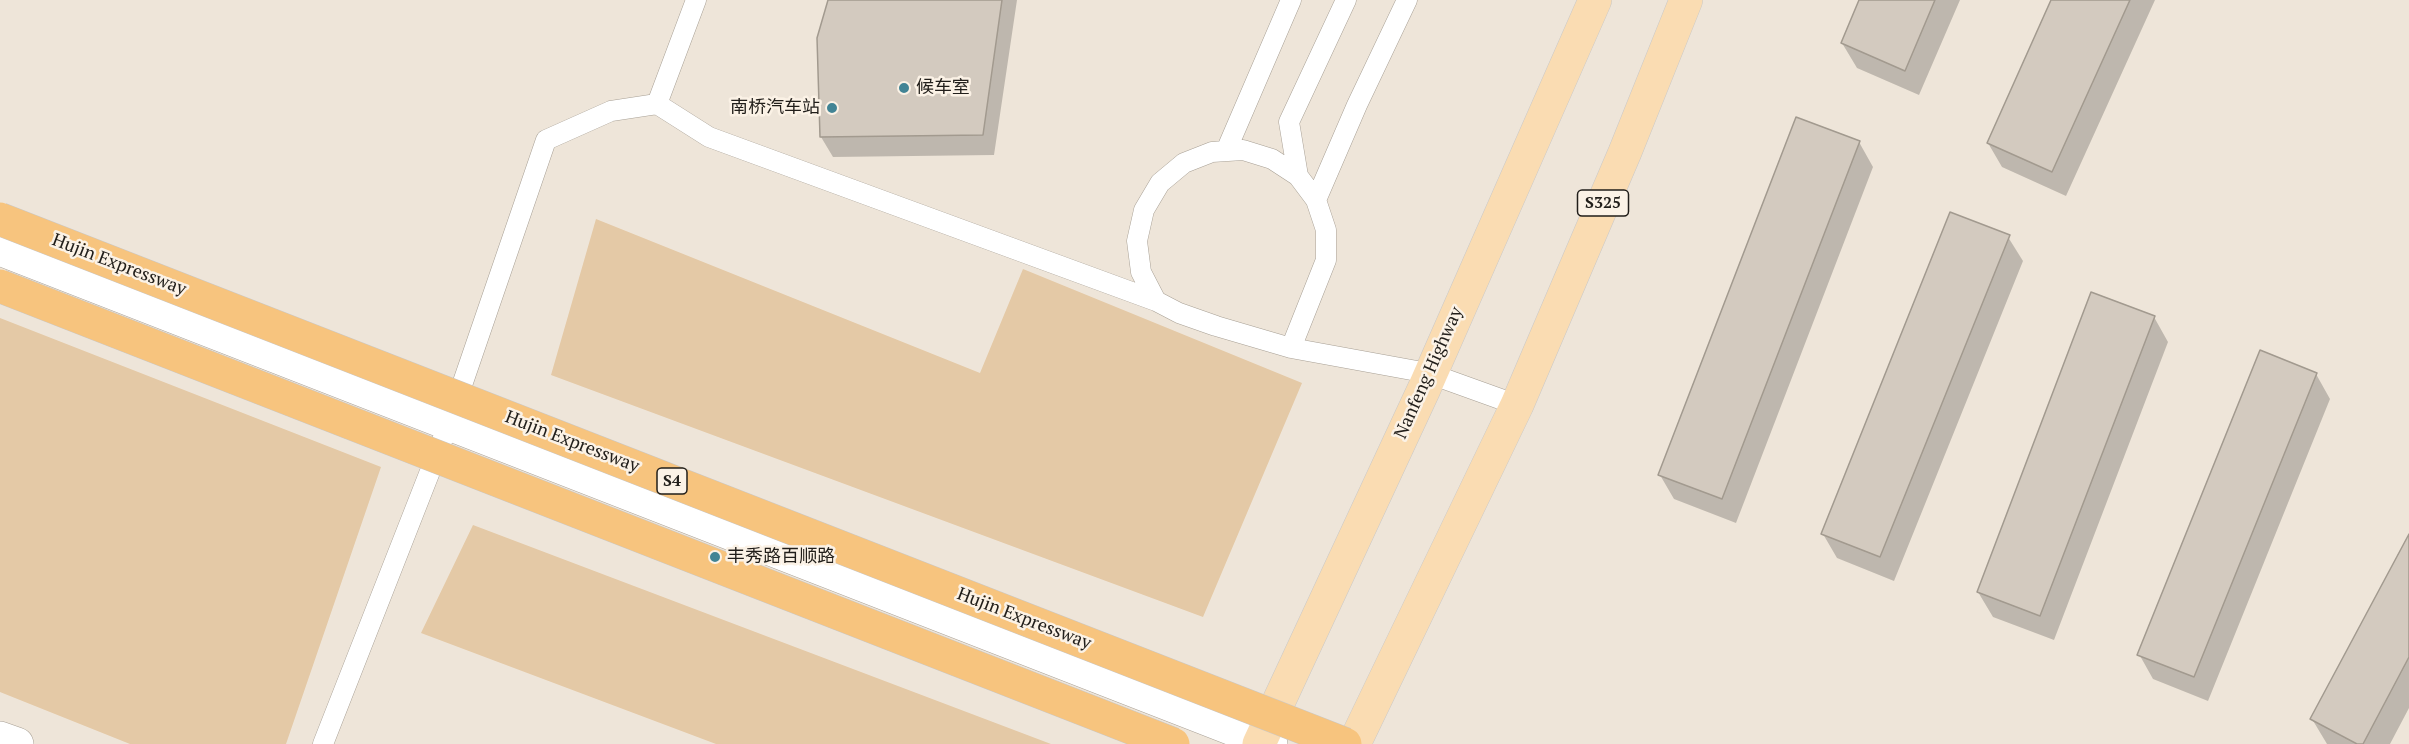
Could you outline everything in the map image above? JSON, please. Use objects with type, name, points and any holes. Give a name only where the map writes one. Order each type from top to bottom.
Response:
[{"type":"highway","name":"Hujin Expressway","points":[[0,219],[1345,744]]},
{"type":"highway","points":[[0,286],[1173,744]]},
{"type":"main road","name":"Nanfeng Highway","points":[[1264,743],[1594,0]]},
{"type":"main road","name":"S325","points":[[1354,744],[1517,405],[1625,152],[1686,0]]},
{"type":"street","points":[[0,249],[1264,743]]},
{"type":"street","points":[[0,738],[16,744]]},
{"type":"lane","points":[[657,104],[696,0]]},
{"type":"lane","points":[[1226,151],[1291,0]]},
{"type":"lane","points":[[1298,176],[1289,122],[1346,0]]},
{"type":"lane","points":[[1316,200],[1357,105],[1407,0]]},
{"type":"lane","points":[[323,744],[449,423],[546,140],[611,111],[657,104],[708,137],[1156,301],[1179,313],[1216,326],[1291,348],[1428,373],[1517,405]]},
{"type":"lane","points":[[1156,301],[1141,272],[1137,241],[1144,210],[1161,183],[1184,164],[1212,152],[1243,150],[1272,159],[1298,176],[1316,200],[1326,230],[1326,260],[1291,348]]},
{"type":"shaded area","points":[[596,219],[980,373],[1023,269],[1302,383],[1203,617],[551,375]]},
{"type":"shaded area","points":[[0,318],[381,467],[286,744],[130,744],[0,692]]},
{"type":"shaded area","points":[[473,525],[1051,744],[716,744],[421,633]]},
{"type":"building","name":"候车室","points":[[828,0],[1002,0],[983,135],[820,137],[817,38]]},
{"type":"building","points":[[1859,0],[1935,0],[1905,71],[1841,43]]},
{"type":"building","points":[[2051,0],[2130,0],[2052,172],[1987,143]]},
{"type":"building","points":[[1796,117],[1860,141],[1722,499],[1658,475]]},
{"type":"building","points":[[1950,212],[2010,235],[1880,557],[1821,534]]},
{"type":"building","points":[[2091,292],[2155,316],[2040,616],[1977,592]]},
{"type":"building","points":[[2260,350],[2317,373],[2194,677],[2137,655]]},
{"type":"building","points":[[2409,534],[2409,657],[2363,744],[2357,744],[2310,719]]},
{"type":"place","name":"候车室","points":[[904,88]]},
{"type":"place","name":"南桥汽车站","points":[[832,108]]},
{"type":"place","name":"丰秀路百顺路","points":[[715,557]]}]
